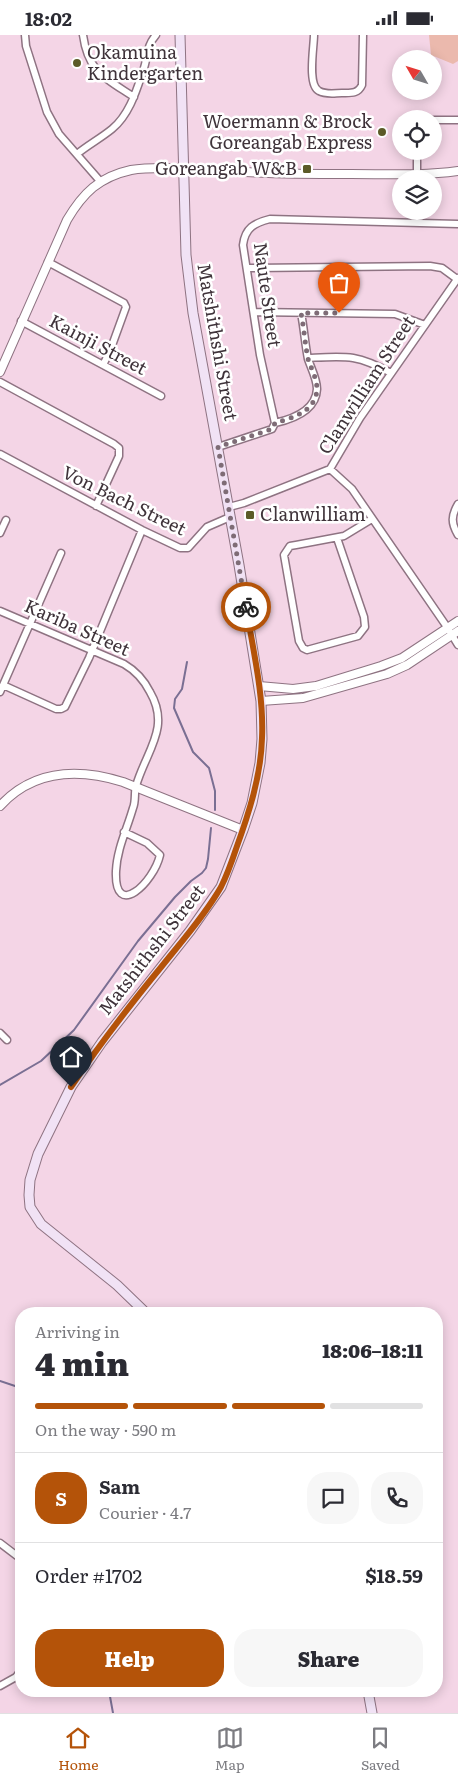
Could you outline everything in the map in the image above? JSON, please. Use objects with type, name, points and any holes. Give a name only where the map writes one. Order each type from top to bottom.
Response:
[{"type":"main road","name":"Matshithshi Street","points":[[140,1307],[117,1285],[41,1224],[30,1207],[29,1195],[30,1180],[38,1154],[71,1087],[102,1042],[190,931],[221,887],[252,803],[260,763],[262,739],[259,686],[194,313],[186,255],[180,35]]},
{"type":"main road","points":[[369,1697],[372,1713]]},
{"type":"street","points":[[25,35],[26,46],[47,113],[59,134],[100,181]]},
{"type":"street","points":[[83,35],[85,47],[93,67],[114,85],[134,97]]},
{"type":"street","points":[[314,35],[312,77],[314,86],[319,91],[329,93],[354,93],[360,89],[362,85],[363,35]]},
{"type":"street","points":[[77,154],[111,130],[125,115],[134,97],[152,37]]},
{"type":"street","points":[[442,120],[458,120]]},
{"type":"street","points":[[0,371],[67,220],[77,203],[89,189],[100,181],[131,170],[184,169],[273,173],[392,175]]},
{"type":"street","points":[[442,173],[458,171]]},
{"type":"street","name":"Naute Street","points":[[275,423],[260,355],[243,245],[244,234],[251,225],[270,219],[458,224]]},
{"type":"street","points":[[48,262],[124,303],[126,307],[103,365]]},
{"type":"street","points":[[247,268],[430,266],[442,268],[458,278]]},
{"type":"street","name":"Clanwilliam Street","points":[[229,507],[244,503],[330,469],[360,418],[458,278]]},
{"type":"street","points":[[254,312],[395,314],[425,325]]},
{"type":"street","points":[[218,447],[272,429],[275,423],[290,419],[303,413],[310,407],[317,390],[308,358],[301,313]]},
{"type":"street","name":"Kainji Street","points":[[21,321],[161,396]]},
{"type":"street","points":[[308,358],[351,357],[362,359],[391,373]]},
{"type":"street","points":[[0,382],[119,448],[119,456],[96,506]]},
{"type":"street","name":"Von Bach Street","points":[[0,454],[96,506],[180,548],[188,548],[207,527],[230,517]]},
{"type":"street","points":[[330,469],[352,489],[447,627],[455,633],[458,645]]},
{"type":"street","points":[[458,504],[452,521],[458,535]]},
{"type":"street","points":[[337,538],[364,617],[365,627],[358,636],[306,650],[299,641],[284,555],[290,546],[337,538],[352,533],[372,519]]},
{"type":"street","points":[[0,533],[6,520]]},
{"type":"street","points":[[3,685],[56,709],[65,707],[92,649],[142,530]]},
{"type":"street","points":[[0,693],[62,553]]},
{"type":"street","name":"Kariba Street","points":[[0,611],[92,649],[134,670],[144,682],[155,701],[159,713],[158,727],[136,787],[134,806],[124,832],[116,871],[117,885],[121,892],[125,895],[132,895],[152,875],[160,855],[146,843],[124,832]]},
{"type":"street","points":[[259,686],[293,689],[316,686],[381,666],[402,657],[458,621]]},
{"type":"street","points":[[261,701],[302,698],[388,674],[406,665],[455,633]]},
{"type":"street","points":[[0,806],[26,785],[40,779],[75,772],[100,775],[136,787],[243,830]]},
{"type":"street","points":[[0,1033],[7,1039]]},
{"type":"street","points":[[0,1543],[15,1554]]},
{"type":"street","points":[[0,1686],[15,1678]]},
{"type":"shaded area","points":[[429,35],[458,35],[458,61],[453,64],[442,60],[442,50],[430,50]]},
{"type":"waterway","points":[[187,662],[182,689],[175,699],[174,708],[193,752],[209,768],[215,791],[215,810]]},
{"type":"waterway","points":[[0,1085],[41,1061],[74,1030],[138,941],[175,897],[206,868],[211,828]]},
{"type":"waterway","points":[[0,1381],[15,1386]]},
{"type":"waterway","points":[[110,1697],[113,1713]]},
{"type":"way so far","points":[[246,607],[218,447],[272,429],[275,423],[290,419],[303,413],[310,407],[317,390],[308,358],[301,313],[339,313]]},
{"type":"place","name":"Okamuina Kindergarten","points":[[77,63]]},
{"type":"place","name":"Woermann & Brock Goreangab Express","points":[[382,132]]},
{"type":"place","name":"Goreangab W&B","points":[[307,169]]},
{"type":"place","name":"Clanwilliam","points":[[250,515]]},
{"type":"route","points":[[71,1087],[140,992],[190,931],[221,887],[231,864],[252,803],[259,770],[262,739],[261,701],[246,607]]}]
